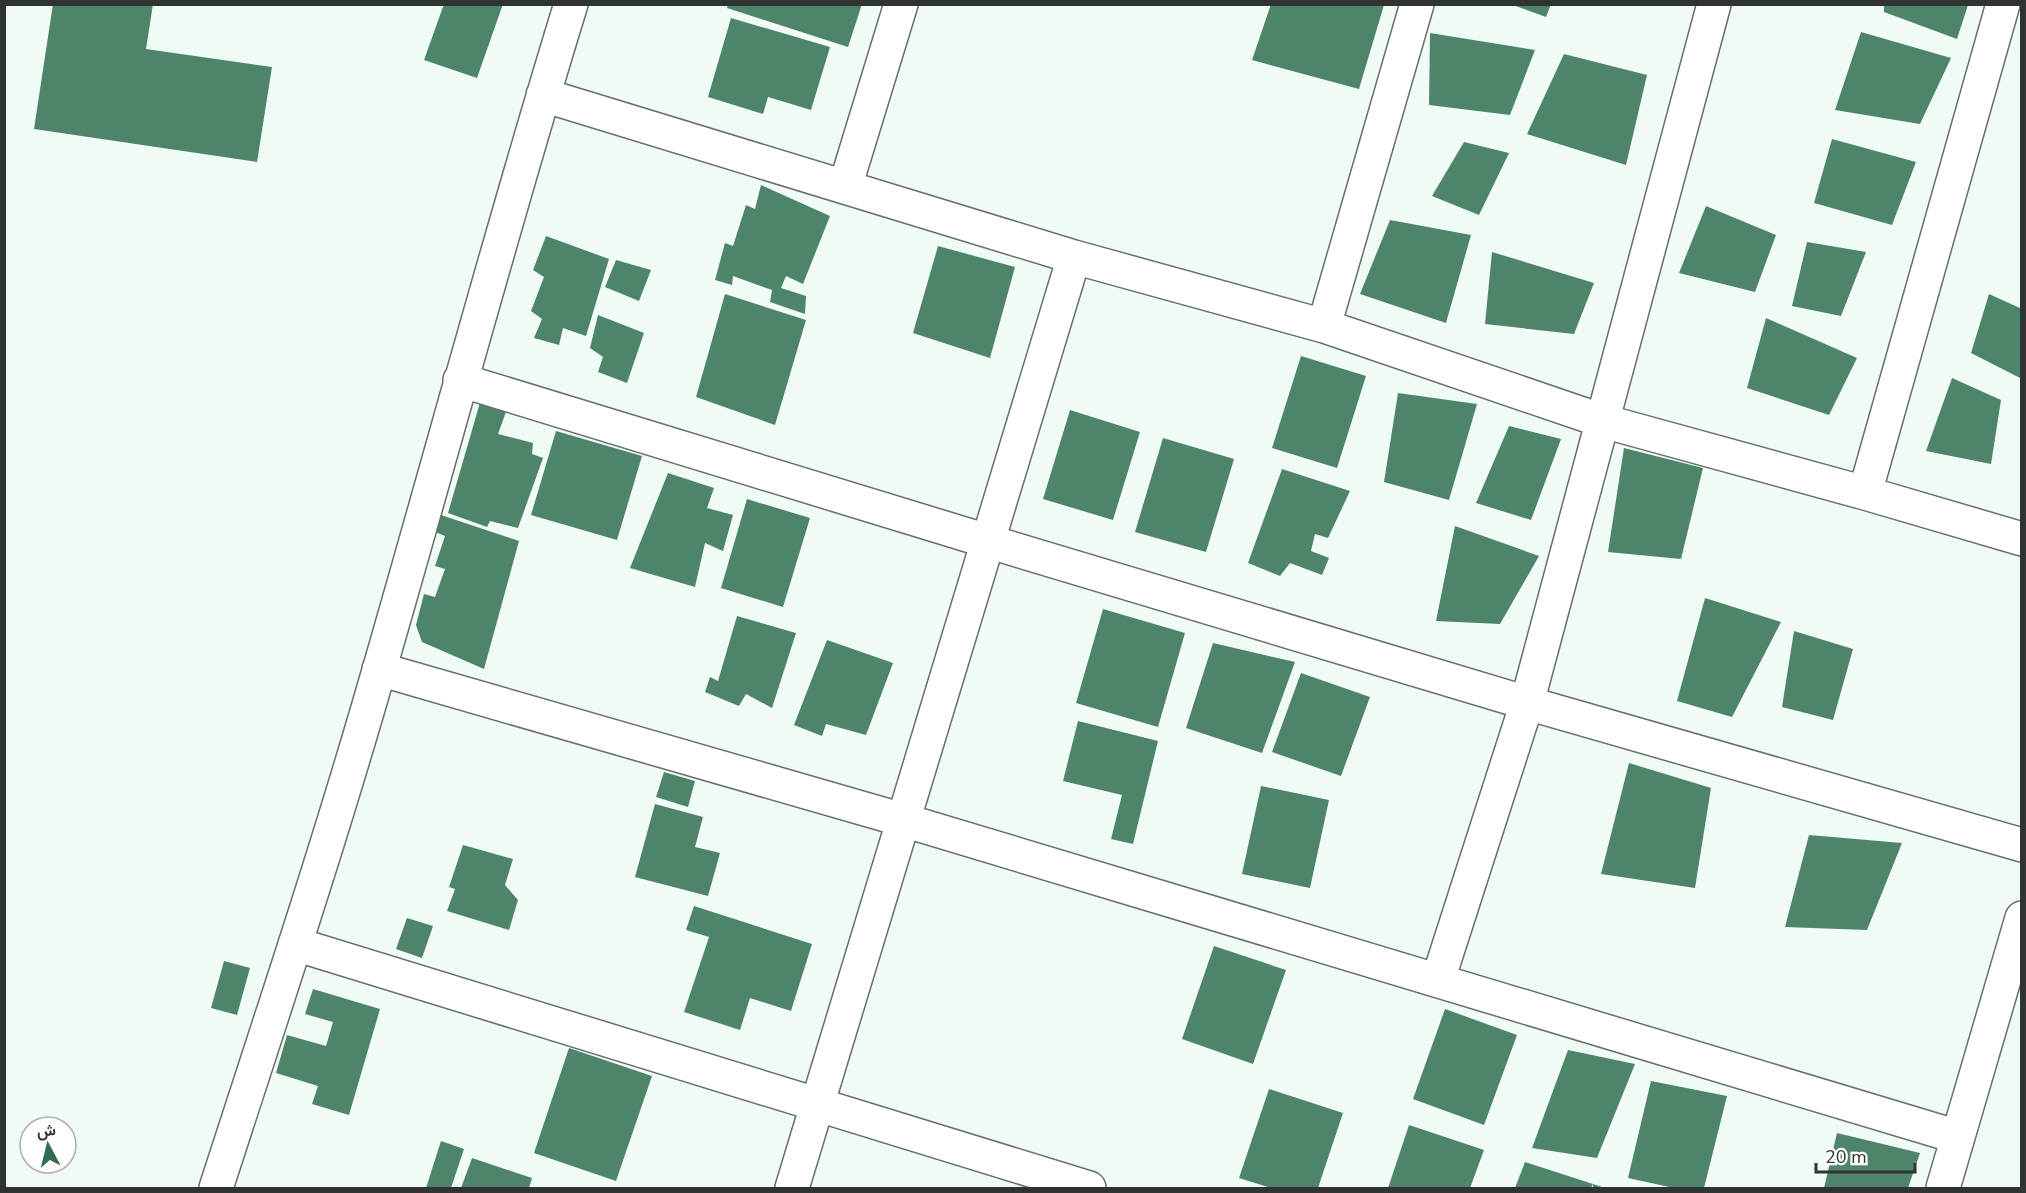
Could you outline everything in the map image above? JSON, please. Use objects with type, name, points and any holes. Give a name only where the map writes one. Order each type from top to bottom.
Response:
[{"type":"street","points":[[216,1188],[295,944],[379,669],[460,380],[571,4]]},
{"type":"street","points":[[845,187],[900,4]]},
{"type":"street","points":[[1324,326],[1417,4]]},
{"type":"street","points":[[1438,980],[1527,703],[1714,4]]},
{"type":"street","points":[[1865,493],[2003,4]]},
{"type":"street","points":[[543,95],[1074,257],[1324,326],[1603,420],[2022,539]]},
{"type":"street","points":[[792,1188],[1074,257]]},
{"type":"street","points":[[460,380],[1527,703],[2022,845]]},
{"type":"street","points":[[379,669],[903,820],[1958,1137]]},
{"type":"street","points":[[1943,1188],[2022,918]]},
{"type":"street","points":[[295,944],[1089,1188]]},
{"type":"building","points":[[53,4],[153,4],[146,49],[272,67],[257,162],[34,129]]},
{"type":"building","points":[[444,4],[503,4],[477,78],[424,60]]},
{"type":"building","points":[[728,4],[862,4],[848,47],[727,8]]},
{"type":"building","points":[[1271,4],[1384,5],[1359,89],[1252,60]]},
{"type":"building","points":[[1510,4],[1551,4],[1546,17]]},
{"type":"building","points":[[1884,5],[1968,5],[1957,39],[1884,12]]},
{"type":"building","points":[[731,18],[830,47],[811,110],[768,97],[763,114],[708,97]]},
{"type":"building","points":[[1861,32],[1951,58],[1920,124],[1835,110]]},
{"type":"building","points":[[1430,33],[1535,50],[1510,115],[1429,105]]},
{"type":"building","points":[[1564,54],[1647,75],[1626,165],[1527,134]]},
{"type":"building","points":[[1832,139],[1916,162],[1892,225],[1814,203]]},
{"type":"building","points":[[1464,142],[1509,153],[1479,215],[1432,196]]},
{"type":"building","points":[[761,185],[830,216],[803,284],[786,276],[781,288],[806,296],[805,314],[770,302],[772,290],[733,276],[732,285],[715,280],[725,243],[733,246],[746,205],[755,209]]},
{"type":"building","points":[[1706,206],[1776,235],[1755,292],[1679,273]]},
{"type":"building","points":[[1390,220],[1471,235],[1446,323],[1360,294]]},
{"type":"building","points":[[546,236],[609,259],[586,336],[563,328],[559,345],[534,338],[542,319],[531,311],[544,277],[533,270]]},
{"type":"building","points":[[1807,242],[1866,252],[1841,316],[1792,306]]},
{"type":"building","points":[[938,246],[1015,267],[990,358],[913,333]]},
{"type":"building","points":[[1492,252],[1594,283],[1574,334],[1485,324]]},
{"type":"building","points":[[616,260],[651,270],[639,301],[605,287]]},
{"type":"building","points":[[725,294],[806,320],[775,425],[696,397]]},
{"type":"building","points":[[1989,294],[2022,309],[2022,379],[1971,353]]},
{"type":"building","points":[[598,315],[644,333],[627,383],[598,372],[603,357],[590,348]]},
{"type":"building","points":[[1766,318],[1857,358],[1829,415],[1747,388]]},
{"type":"building","points":[[1301,356],[1366,376],[1337,468],[1272,448]]},
{"type":"building","points":[[1952,378],[2001,400],[1991,464],[1926,451]]},
{"type":"building","points":[[1398,393],[1477,404],[1449,500],[1384,482]]},
{"type":"building","points":[[481,399],[507,409],[498,434],[533,443],[532,454],[543,458],[518,528],[490,521],[487,527],[448,513]]},
{"type":"building","points":[[1070,410],[1140,432],[1113,520],[1043,499]]},
{"type":"building","points":[[1509,426],[1561,439],[1531,520],[1476,503]]},
{"type":"building","points":[[556,431],[642,456],[617,540],[531,515]]},
{"type":"building","points":[[1163,438],[1234,459],[1206,552],[1135,532]]},
{"type":"building","points":[[1624,448],[1703,468],[1681,559],[1608,552]]},
{"type":"building","points":[[1282,469],[1350,491],[1328,538],[1315,534],[1311,551],[1329,558],[1322,575],[1290,563],[1280,576],[1248,563]]},
{"type":"building","points":[[668,473],[714,488],[707,508],[733,515],[723,551],[705,543],[695,587],[630,568]]},
{"type":"building","points":[[747,499],[810,518],[783,607],[721,588]]},
{"type":"building","points":[[441,515],[519,541],[484,669],[422,642],[416,625],[424,594],[435,597],[445,569],[435,566],[445,536],[435,532]]},
{"type":"building","points":[[1455,526],[1539,556],[1500,624],[1436,621]]},
{"type":"building","points":[[1705,598],[1781,622],[1732,717],[1677,701]]},
{"type":"building","points":[[1103,609],[1185,633],[1158,727],[1076,703]]},
{"type":"building","points":[[737,616],[796,633],[772,708],[746,694],[739,706],[705,692],[710,677],[718,681]]},
{"type":"building","points":[[1794,631],[1853,649],[1833,720],[1782,707]]},
{"type":"building","points":[[827,640],[893,663],[866,735],[826,724],[822,736],[794,725]]},
{"type":"building","points":[[1213,643],[1295,662],[1262,753],[1186,728]]},
{"type":"building","points":[[1301,673],[1370,697],[1341,776],[1272,752]]},
{"type":"building","points":[[1078,721],[1158,741],[1133,844],[1111,839],[1122,795],[1063,781]]},
{"type":"building","points":[[1629,763],[1711,788],[1695,888],[1601,874]]},
{"type":"building","points":[[664,772],[695,781],[688,807],[656,797]]},
{"type":"building","points":[[1261,786],[1329,800],[1310,888],[1242,874]]},
{"type":"building","points":[[655,804],[703,817],[695,847],[720,853],[708,896],[635,877]]},
{"type":"building","points":[[1809,835],[1902,843],[1867,930],[1785,927]]},
{"type":"building","points":[[463,845],[513,859],[505,885],[518,900],[509,930],[447,911],[455,889],[449,887]]},
{"type":"building","points":[[694,906],[812,944],[791,1011],[750,998],[740,1030],[684,1012],[709,937],[686,930]]},
{"type":"building","points":[[407,918],[433,926],[422,958],[396,949]]},
{"type":"building","points":[[1214,946],[1286,970],[1253,1064],[1182,1039]]},
{"type":"building","points":[[224,961],[250,968],[237,1015],[211,1008]]},
{"type":"building","points":[[313,989],[380,1009],[349,1115],[312,1104],[318,1086],[276,1073],[287,1035],[326,1046],[333,1022],[305,1014]]},
{"type":"building","points":[[1445,1009],[1517,1035],[1484,1125],[1413,1099]]},
{"type":"building","points":[[569,1048],[652,1076],[616,1181],[534,1153]]},
{"type":"building","points":[[1568,1050],[1635,1064],[1597,1158],[1532,1148]]},
{"type":"building","points":[[1651,1081],[1727,1096],[1704,1188],[1674,1188],[1628,1178]]},
{"type":"building","points":[[1269,1089],[1343,1113],[1318,1188],[1271,1188],[1239,1178]]},
{"type":"building","points":[[1409,1125],[1484,1150],[1470,1188],[1388,1188]]},
{"type":"building","points":[[1837,1133],[1920,1153],[1908,1188],[1824,1188]]},
{"type":"building","points":[[441,1141],[464,1149],[451,1188],[426,1188]]},
{"type":"building","points":[[472,1158],[532,1178],[529,1188],[461,1188]]},
{"type":"building","points":[[1525,1162],[1593,1184],[1591,1188],[1515,1188]]},
{"type":"building","points":[[1593,1184],[1605,1188],[1593,1188]]}]
